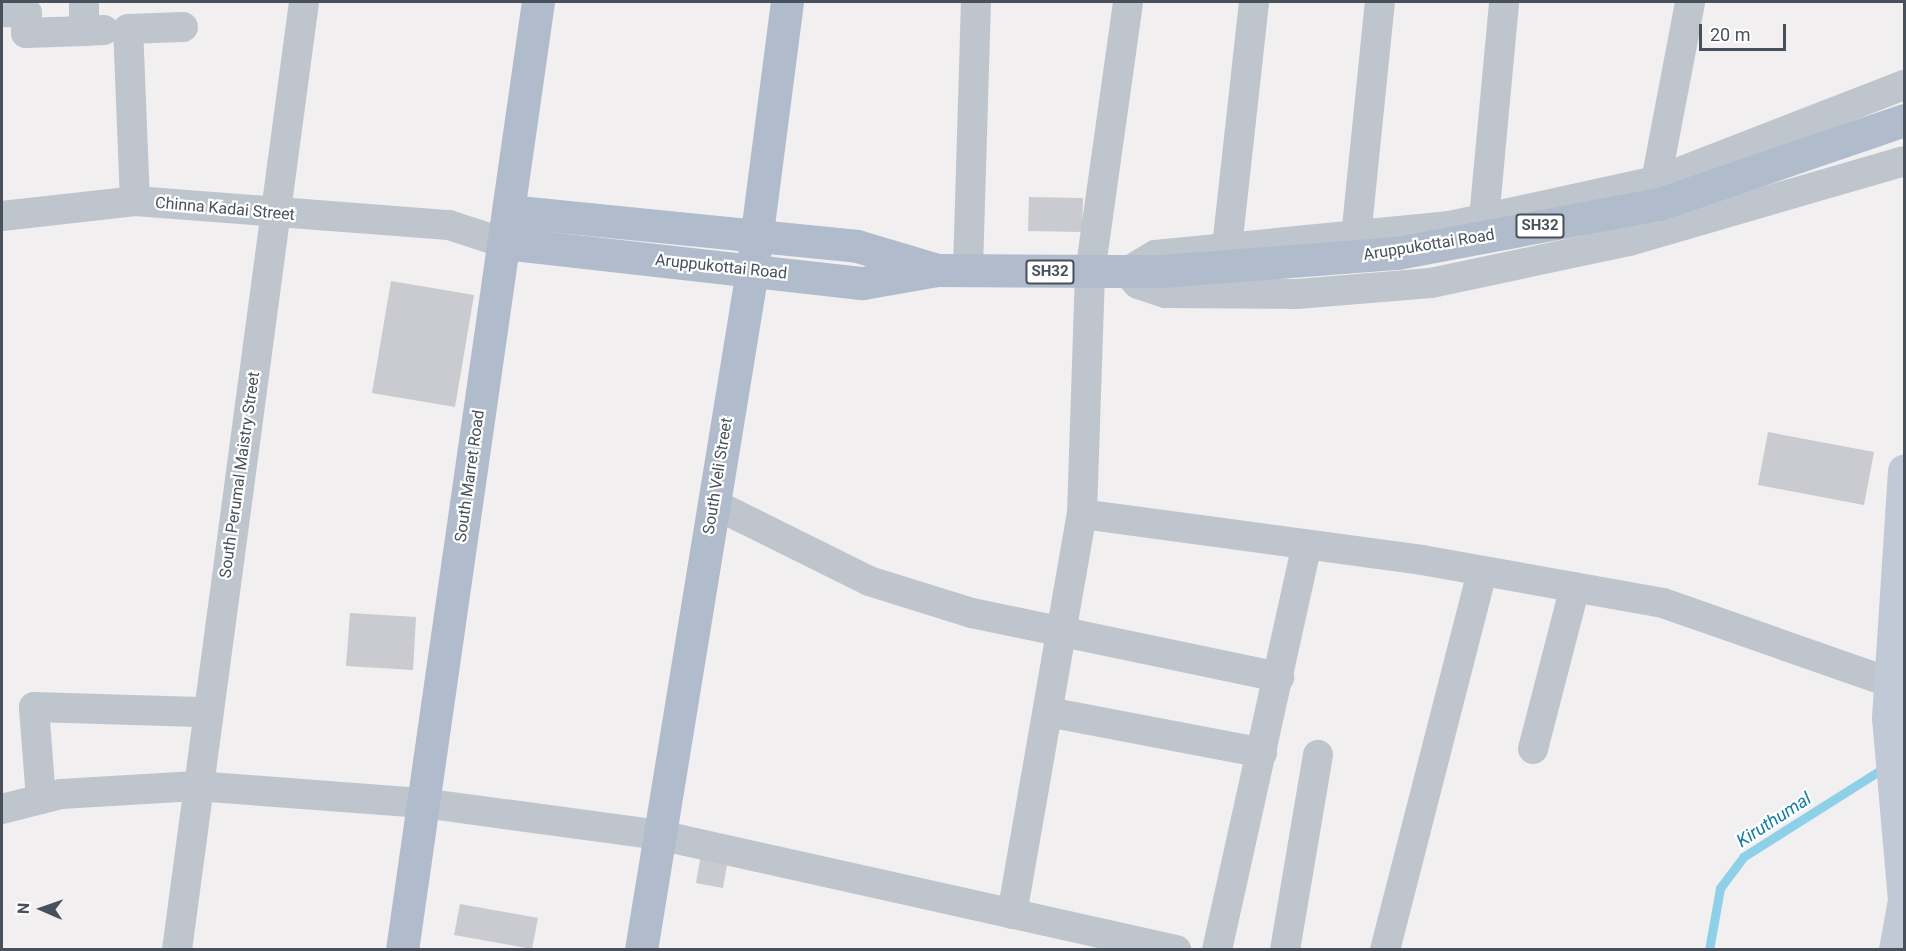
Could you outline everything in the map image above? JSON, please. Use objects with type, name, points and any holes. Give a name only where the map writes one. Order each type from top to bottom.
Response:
[{"type":"main road","name":"South Marret Road","points":[[402,950],[538,2]]},
{"type":"main road","name":"South Veli Street","points":[[641,950],[752,271],[787,2]]},
{"type":"main road","name":"Aruppukottai Road","points":[[504,243],[863,283],[953,270],[1090,273],[1162,271],[1397,253],[1659,204],[1905,120]]},
{"type":"main road","name":"Aruppukottai Road","points":[[508,211],[756,239],[857,246],[953,270]]},
{"type":"street","points":[[84,2],[84,31]]},
{"type":"street","name":"South Perumal Maistry Street","points":[[177,950],[196,786],[277,213],[304,2]]},
{"type":"street","points":[[953,270],[976,2]]},
{"type":"street","points":[[1012,914],[1082,514],[1090,273],[1128,2]]},
{"type":"street","points":[[1227,248],[1254,2]]},
{"type":"street","points":[[1356,237],[1380,2]]},
{"type":"street","points":[[1484,219],[1504,2]]},
{"type":"street","points":[[1656,181],[1690,2]]},
{"type":"street","points":[[2,12],[27,13],[26,33],[183,27]]},
{"type":"street","points":[[128,29],[135,201]]},
{"type":"street","points":[[1905,85],[1656,181],[1484,219],[1356,237],[1155,255],[1127,272],[1138,284],[1165,293],[1297,294],[1431,283],[1629,242],[1905,160]]},
{"type":"street","name":"Chinna Kadai Street","points":[[2,216],[135,201],[449,225],[504,243]]},
{"type":"street","name":"Chinna Kadai Street","points":[[449,225],[508,211]]},
{"type":"street","points":[[1895,950],[1904,900],[1888,718],[1888,682],[1905,471]]},
{"type":"street","points":[[714,504],[868,581],[972,613],[1279,677]]},
{"type":"street","points":[[1082,514],[1307,544],[1482,571],[1663,603],[1888,682]]},
{"type":"street","points":[[1217,950],[1307,544]]},
{"type":"street","points":[[1384,950],[1482,571]]},
{"type":"street","points":[[1533,748],[1575,587]]},
{"type":"street","points":[[41,800],[34,707],[207,712]]},
{"type":"street","points":[[1048,712],[1262,753]]},
{"type":"street","points":[[1285,950],[1318,755]]},
{"type":"street","points":[[2,809],[41,800],[196,786],[423,803],[660,835],[1176,950]]},
{"type":"building","points":[[1029,197],[1083,198],[1082,232],[1028,231]]},
{"type":"building","points":[[391,281],[474,295],[455,407],[372,393]]},
{"type":"building","points":[[1768,432],[1874,452],[1864,505],[1758,485]]},
{"type":"building","points":[[350,613],[416,617],[413,670],[346,666]]},
{"type":"building","points":[[701,854],[728,859],[723,888],[696,883]]},
{"type":"building","points":[[460,904],[538,918],[532,949],[454,935]]},
{"type":"waterway","name":"Kiruthumal","points":[[1709,950],[1720,888],[1743,857],[1884,768]]}]
